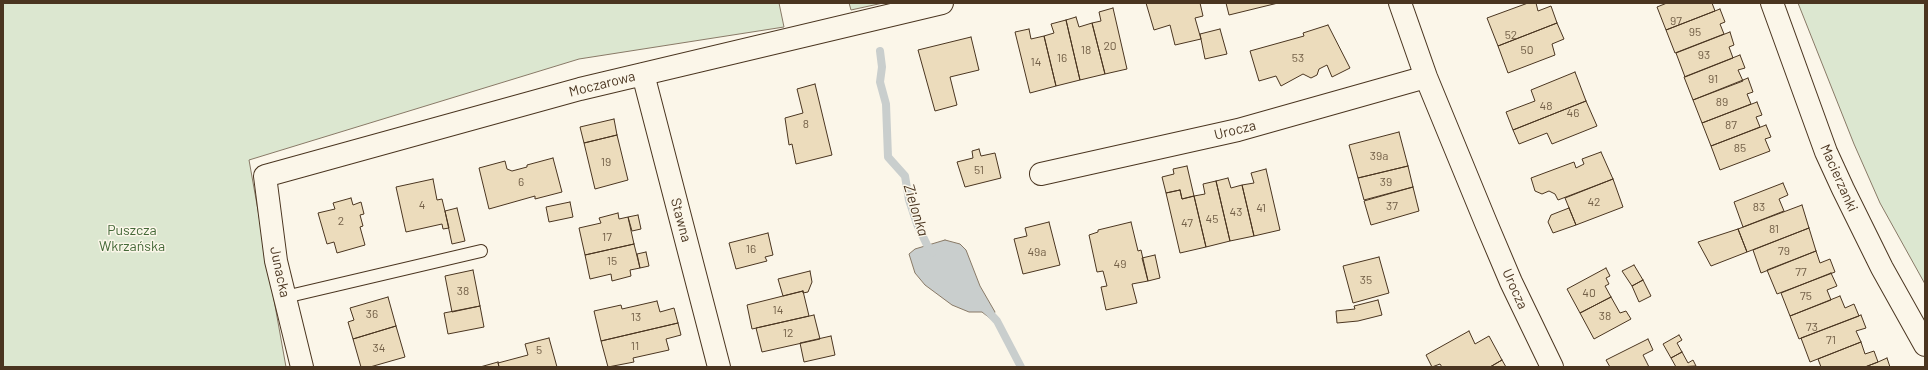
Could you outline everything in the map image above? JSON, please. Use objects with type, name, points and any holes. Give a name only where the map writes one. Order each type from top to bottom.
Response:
[{"type":"street","name":"Moczarowa","points":[[265,176],[580,89],[942,3]]},
{"type":"street","name":"Urocza","points":[[1400,3],[1426,77],[1511,282],[1552,367]]},
{"type":"street","name":"Macierzanki","points":[[1772,3],[1832,164],[1882,268],[1925,345]]},
{"type":"street","name":"Stawna","points":[[643,74],[718,367]]},
{"type":"street","name":"Urocza","points":[[1042,174],[1238,130],[1426,77]]},
{"type":"street","name":"Junacka","points":[[265,176],[276,261],[302,367]]},
{"type":"lane","points":[[285,297],[481,251]]},
{"type":"green space","name":"Puszcza Wkrzańska","points":[[3,3],[779,3],[784,27],[579,59],[249,160],[286,367],[3,367]]},
{"type":"green space","points":[[849,3],[883,3],[851,10]]},
{"type":"green space","points":[[1798,3],[1925,3],[1925,284],[1880,203],[1854,144]]},
{"type":"shaded area","points":[[945,240],[960,244],[966,250],[980,286],[995,312],[991,319],[982,312],[969,312],[952,305],[925,285],[915,273],[909,254],[915,249]]},
{"type":"building","points":[[1146,3],[1200,3],[1203,16],[1195,18],[1201,39],[1175,45],[1170,25],[1154,30]]},
{"type":"building","points":[[1226,3],[1278,3],[1229,15]]},
{"type":"building","points":[[1528,3],[1536,3],[1538,11],[1551,6],[1557,23],[1498,46],[1487,18]]},
{"type":"building","points":[[1667,3],[1712,3],[1715,11],[1666,30],[1657,7]]},
{"type":"building","points":[[1113,8],[1127,69],[1105,74],[1092,23],[1101,21],[1099,12]]},
{"type":"building","points":[[1720,9],[1725,22],[1720,24],[1724,34],[1675,53],[1666,30]]},
{"type":"building","points":[[1076,17],[1079,27],[1092,23],[1105,74],[1080,80],[1066,20]]},
{"type":"building","points":[[1066,20],[1080,80],[1056,86],[1044,36],[1054,33],[1051,24]]},
{"type":"building","points":[[1557,23],[1564,39],[1552,44],[1555,55],[1508,73],[1498,46]]},
{"type":"building","points":[[1328,25],[1350,68],[1332,77],[1327,65],[1319,69],[1317,75],[1311,78],[1303,74],[1281,86],[1276,76],[1259,81],[1250,51],[1304,36],[1303,33]]},
{"type":"building","points":[[1029,29],[1031,39],[1044,36],[1056,86],[1030,93],[1015,32]]},
{"type":"building","points":[[1220,29],[1227,54],[1205,59],[1200,34]]},
{"type":"building","points":[[1730,32],[1734,45],[1729,47],[1733,58],[1685,77],[1676,53]]},
{"type":"building","points":[[971,37],[979,70],[950,77],[957,105],[935,111],[918,50]]},
{"type":"building","points":[[1740,55],[1745,68],[1738,70],[1743,81],[1693,100],[1684,77]]},
{"type":"building","points":[[1575,72],[1586,101],[1513,130],[1506,112],[1535,101],[1531,90]]},
{"type":"building","points":[[1748,78],[1753,92],[1747,94],[1751,104],[1702,123],[1693,100]]},
{"type":"building","points":[[815,84],[832,155],[796,164],[792,144],[789,145],[785,118],[803,113],[797,89]]},
{"type":"building","points":[[1586,101],[1597,126],[1552,144],[1547,133],[1519,144],[1513,130]]},
{"type":"building","points":[[1757,102],[1762,115],[1756,117],[1760,127],[1711,146],[1702,123]]},
{"type":"building","points":[[614,119],[617,135],[584,143],[580,127]]},
{"type":"building","points":[[1766,125],[1771,137],[1765,139],[1770,151],[1720,170],[1711,146]]},
{"type":"building","points":[[1399,132],[1408,166],[1358,178],[1349,145]]},
{"type":"building","points":[[617,135],[628,180],[595,189],[584,143]]},
{"type":"building","points":[[979,149],[981,156],[995,153],[1001,178],[965,187],[957,162],[973,158],[972,151]]},
{"type":"building","points":[[1601,152],[1613,179],[1558,200],[1555,194],[1549,191],[1542,194],[1535,191],[1531,178],[1574,162],[1576,168],[1584,164],[1582,159]]},
{"type":"building","points":[[553,158],[562,192],[535,199],[535,196],[489,209],[479,168],[505,161],[507,169],[512,171]]},
{"type":"building","points":[[1187,166],[1194,196],[1182,199],[1180,190],[1166,193],[1162,177],[1174,174],[1173,169]]},
{"type":"building","points":[[1408,166],[1413,187],[1364,200],[1358,178]]},
{"type":"building","points":[[1266,169],[1280,230],[1254,236],[1242,185],[1254,183],[1251,173]]},
{"type":"building","points":[[1228,178],[1231,188],[1242,185],[1254,236],[1230,241],[1216,181]]},
{"type":"building","points":[[433,179],[437,200],[442,199],[449,228],[443,229],[442,224],[406,232],[396,187]]},
{"type":"building","points":[[1613,179],[1623,207],[1576,225],[1565,198]]},
{"type":"building","points":[[1216,181],[1230,241],[1206,247],[1194,196],[1205,194],[1203,184]]},
{"type":"building","points":[[1783,183],[1788,195],[1779,199],[1784,211],[1743,227],[1734,202]]},
{"type":"building","points":[[1413,187],[1419,211],[1371,225],[1364,201]]},
{"type":"building","points":[[1180,190],[1182,199],[1194,196],[1206,247],[1180,253],[1166,193]]},
{"type":"building","points":[[351,198],[353,205],[361,202],[364,214],[360,215],[363,226],[360,227],[365,245],[337,253],[334,242],[327,244],[318,213],[335,209],[333,203]]},
{"type":"building","points":[[570,202],[573,217],[549,222],[546,207]]},
{"type":"building","points":[[1802,205],[1809,228],[1747,252],[1738,229]]},
{"type":"building","points":[[457,208],[465,241],[452,244],[445,211]]},
{"type":"building","points":[[1569,208],[1576,225],[1553,233],[1548,222],[1551,215]]},
{"type":"building","points":[[618,213],[619,219],[628,217],[634,244],[585,255],[579,228],[601,223],[599,218]]},
{"type":"building","points":[[638,215],[641,229],[632,231],[628,217]]},
{"type":"building","points":[[1049,222],[1060,265],[1023,274],[1014,239],[1027,236],[1025,228]]},
{"type":"building","points":[[1131,222],[1138,251],[1141,250],[1148,281],[1132,284],[1137,303],[1106,310],[1101,287],[1107,286],[1103,271],[1097,272],[1089,235],[1098,232],[1098,230]]},
{"type":"building","points":[[1809,228],[1816,251],[1761,273],[1753,250]]},
{"type":"building","points":[[1738,229],[1747,252],[1711,266],[1698,242]]},
{"type":"building","points":[[768,233],[773,255],[765,257],[767,261],[736,269],[729,243]]},
{"type":"building","points":[[634,244],[640,268],[630,270],[631,276],[612,281],[611,274],[590,279],[585,255]]},
{"type":"building","points":[[1816,251],[1820,263],[1830,259],[1835,272],[1777,294],[1767,270]]},
{"type":"building","points":[[646,252],[649,266],[640,268],[637,254]]},
{"type":"building","points":[[1155,255],[1160,278],[1148,281],[1142,258]]},
{"type":"building","points":[[1379,257],[1389,293],[1353,303],[1343,266]]},
{"type":"building","points":[[1634,265],[1643,280],[1632,286],[1622,271]]},
{"type":"building","points":[[1606,268],[1610,276],[1606,278],[1609,284],[1605,286],[1611,297],[1580,313],[1567,289]]},
{"type":"building","points":[[473,270],[480,306],[452,312],[445,276]]},
{"type":"building","points":[[810,271],[812,282],[808,292],[803,293],[803,291],[783,296],[778,279]]},
{"type":"building","points":[[1831,273],[1837,286],[1827,290],[1831,300],[1790,316],[1781,293]]},
{"type":"building","points":[[1643,280],[1651,296],[1639,302],[1632,286]]},
{"type":"building","points":[[803,291],[809,316],[752,329],[747,305]]},
{"type":"building","points":[[1840,296],[1845,308],[1854,304],[1859,316],[1799,339],[1790,316]]},
{"type":"building","points":[[388,297],[396,326],[353,339],[348,322],[354,320],[350,308]]},
{"type":"building","points":[[1611,297],[1620,313],[1626,311],[1631,319],[1594,339],[1580,313]]},
{"type":"building","points":[[1378,300],[1382,315],[1358,321],[1337,323],[1336,311],[1355,309],[1354,306]]},
{"type":"building","points":[[657,301],[660,312],[674,308],[678,323],[601,341],[594,311],[621,305],[622,309]]},
{"type":"building","points":[[480,306],[484,327],[448,334],[444,313]]},
{"type":"building","points":[[814,315],[820,339],[762,352],[756,328]]},
{"type":"building","points":[[1861,315],[1866,328],[1856,331],[1861,342],[1810,362],[1801,338]]},
{"type":"building","points":[[678,323],[681,335],[666,339],[669,350],[633,358],[634,362],[608,367],[601,341]]},
{"type":"building","points":[[396,326],[405,357],[370,367],[361,367],[353,339]]},
{"type":"building","points":[[1469,331],[1475,344],[1489,336],[1502,360],[1490,367],[1442,367],[1440,364],[1432,367],[1426,355]]},
{"type":"building","points":[[1679,335],[1682,340],[1677,343],[1682,352],[1671,358],[1663,344]]},
{"type":"building","points":[[831,336],[835,355],[804,362],[800,343]]},
{"type":"building","points":[[549,338],[557,367],[499,367],[498,363],[528,355],[525,344]]},
{"type":"building","points":[[1648,339],[1653,350],[1643,355],[1649,367],[1610,367],[1606,360]]},
{"type":"building","points":[[1861,342],[1865,354],[1874,351],[1878,362],[1865,367],[1821,367],[1818,359]]},
{"type":"building","points":[[1682,352],[1688,363],[1693,360],[1696,366],[1676,367],[1671,358]]},
{"type":"building","points":[[1887,358],[1890,367],[1865,367],[1878,362]]},
{"type":"building","points":[[1502,360],[1506,367],[1490,367]]},
{"type":"building","points":[[498,362],[499,367],[480,367]]},
{"type":"waterway","name":"Zielonka","points":[[880,51],[882,67],[880,82],[886,104],[888,157],[905,176],[909,200],[917,224],[927,245],[933,252]]},
{"type":"waterway","name":"Zielonka","points":[[986,309],[997,321],[1021,367]]}]
